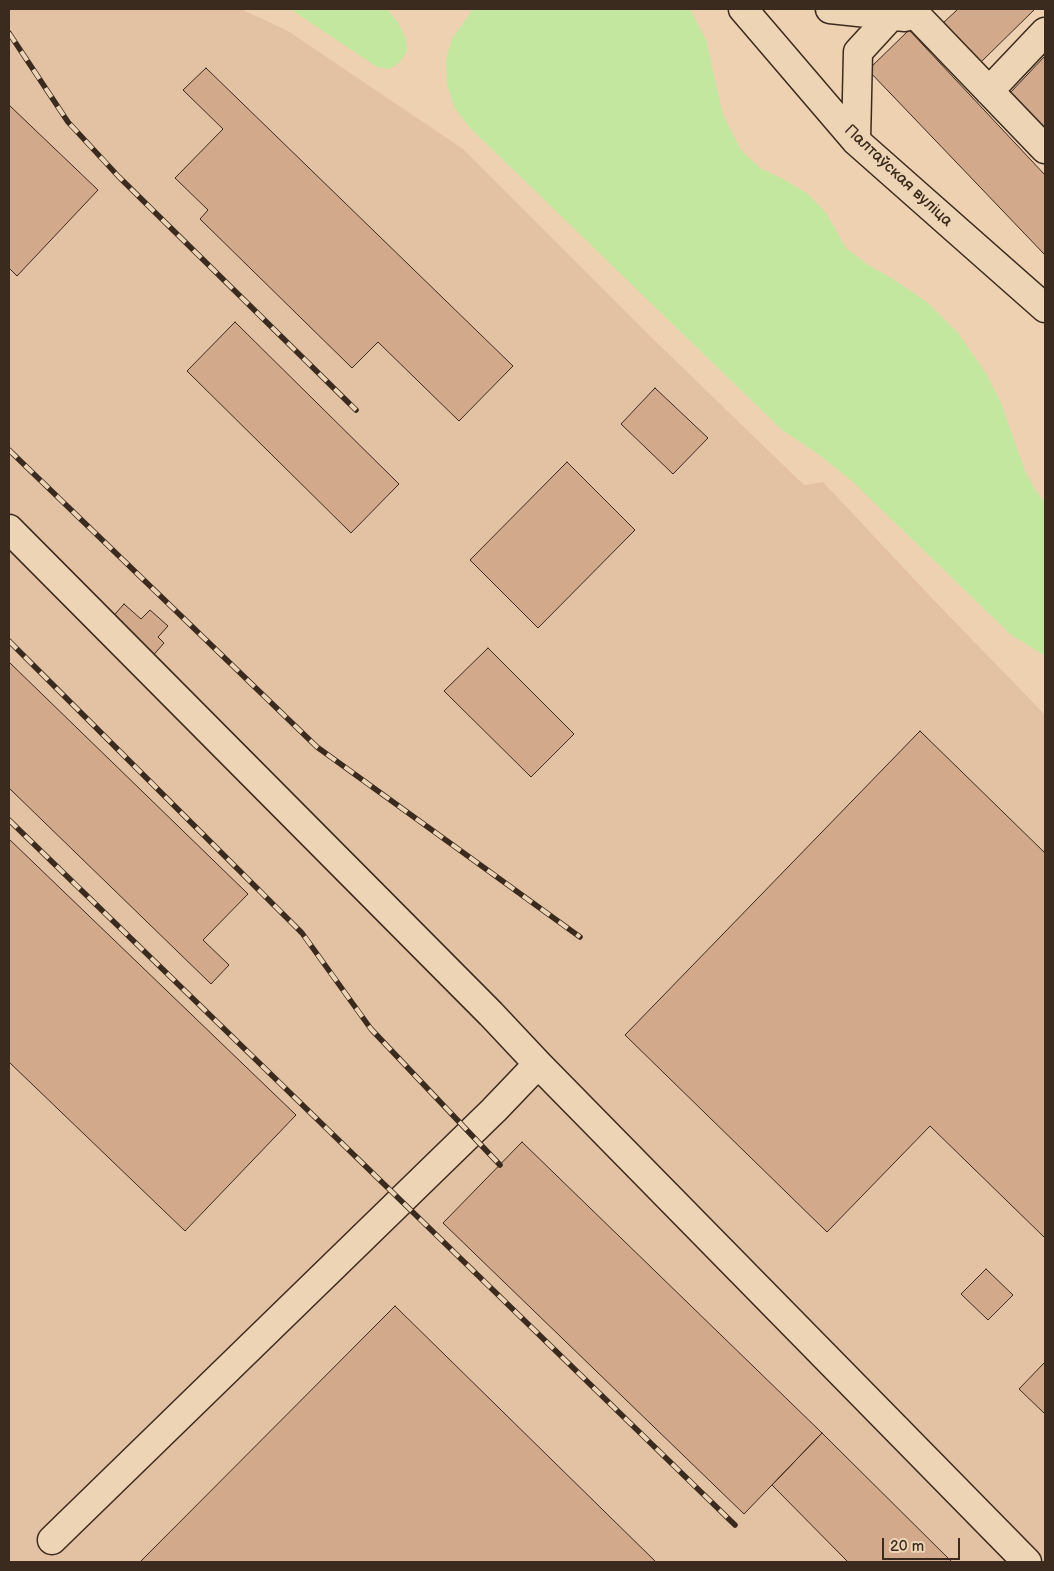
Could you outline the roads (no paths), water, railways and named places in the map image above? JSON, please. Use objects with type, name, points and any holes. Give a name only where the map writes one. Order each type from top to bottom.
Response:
[{"type":"street","name":"Палтаўская вуліца","points":[[744,9],[856,140],[1045,308]]},
{"type":"street","points":[[830,9],[891,16],[925,14],[989,91],[1045,149]]},
{"type":"street","points":[[856,140],[858,52],[891,16]]},
{"type":"street","points":[[989,91],[1045,32]]},
{"type":"street","points":[[9,530],[491,1014],[1027,1562]]},
{"type":"street","points":[[52,1540],[482,1122],[538,1064]]},
{"type":"railway","points":[[9,33],[68,122],[119,177],[356,410]]},
{"type":"railway","points":[[9,450],[317,747],[580,937]]},
{"type":"railway","points":[[9,641],[302,933],[371,1029],[500,1165]]},
{"type":"railway","points":[[9,820],[735,1525]]}]
